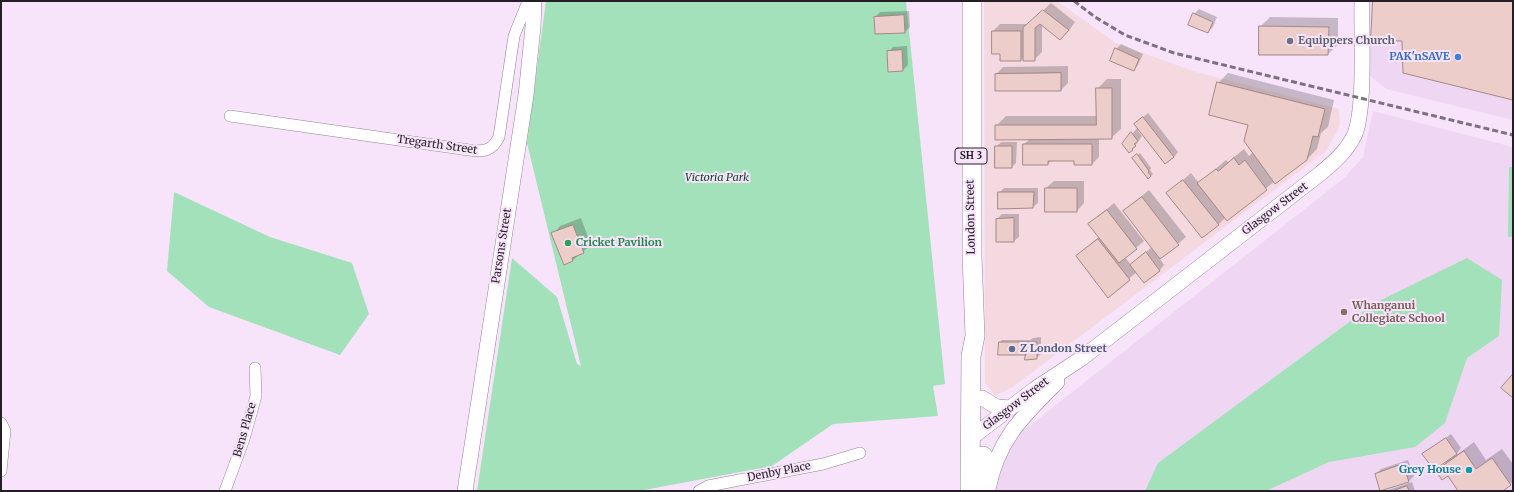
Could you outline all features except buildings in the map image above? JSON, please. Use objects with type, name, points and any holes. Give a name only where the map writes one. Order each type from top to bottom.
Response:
[{"type":"highway","name":"London Street","points":[[972,1],[972,247],[975,336],[971,356],[976,434],[983,491]]},
{"type":"highway","name":"London Street","points":[[970,491],[976,434],[982,398],[980,354],[975,336]]},
{"type":"main road","name":"Parsons Street","points":[[465,491],[526,95],[534,27],[534,1]]},
{"type":"main road","name":"Glasgow Street","points":[[976,434],[1010,408],[1082,358],[1321,173],[1341,155],[1355,134],[1360,107],[1362,1]]},
{"type":"main road","name":"Glasgow Street","points":[[988,491],[992,470],[1011,431],[1021,418],[1082,358]]},
{"type":"main road","points":[[982,398],[997,407],[1010,408]]},
{"type":"street","name":"Tregarth Street","points":[[230,116],[485,151],[492,148],[499,137],[514,36],[528,1]]},
{"type":"street","name":"Bens Place","points":[[225,491],[244,439],[256,396],[255,368]]},
{"type":"street","points":[[1,423],[5,431],[1,471]]},
{"type":"street","name":"Denby Place","points":[[699,491],[708,486],[823,464],[860,453]]},
{"type":"shaded area","points":[[984,1],[1057,1],[1116,43],[1193,71],[1339,109],[1340,124],[1326,151],[1013,387],[995,396],[985,383]]},
{"type":"shaded area","name":"PAK'nSAVE","points":[[1369,1],[1513,1],[1513,120],[1386,89],[1369,75]]},
{"type":"shaded area","name":"Whanganui Collegiate School","points":[[1373,111],[1513,147],[1513,491],[990,491],[1005,445],[1344,178],[1363,157]]},
{"type":"green space","name":"Victoria Park","points":[[546,1],[906,1],[945,384],[933,386],[938,416],[833,424],[772,466],[639,491],[477,491],[512,258],[557,297],[577,364],[581,366],[527,143]]},
{"type":"green space","points":[[1509,167],[1513,167],[1513,237],[1508,237]]},
{"type":"green space","points":[[174,192],[270,237],[352,263],[369,314],[340,355],[209,307],[167,271]]},
{"type":"green space","points":[[1467,258],[1502,280],[1499,336],[1467,358],[1445,423],[1415,447],[1329,462],[1266,491],[1145,491],[1158,463],[1375,303]]},
{"type":"railway","points":[[1074,1],[1095,17],[1125,35],[1174,53],[1513,135]]},
{"type":"place","name":"Equippers Church","points":[[1290,41]]},
{"type":"place","name":"PAK'nSAVE","points":[[1458,57]]},
{"type":"place","name":"Cricket Pavilion","points":[[568,243]]},
{"type":"place","name":"Whanganui Collegiate School","points":[[1344,312]]},
{"type":"place","name":"Z London Street","points":[[1012,349]]},
{"type":"place","name":"Grey House","points":[[1469,470]]}]
